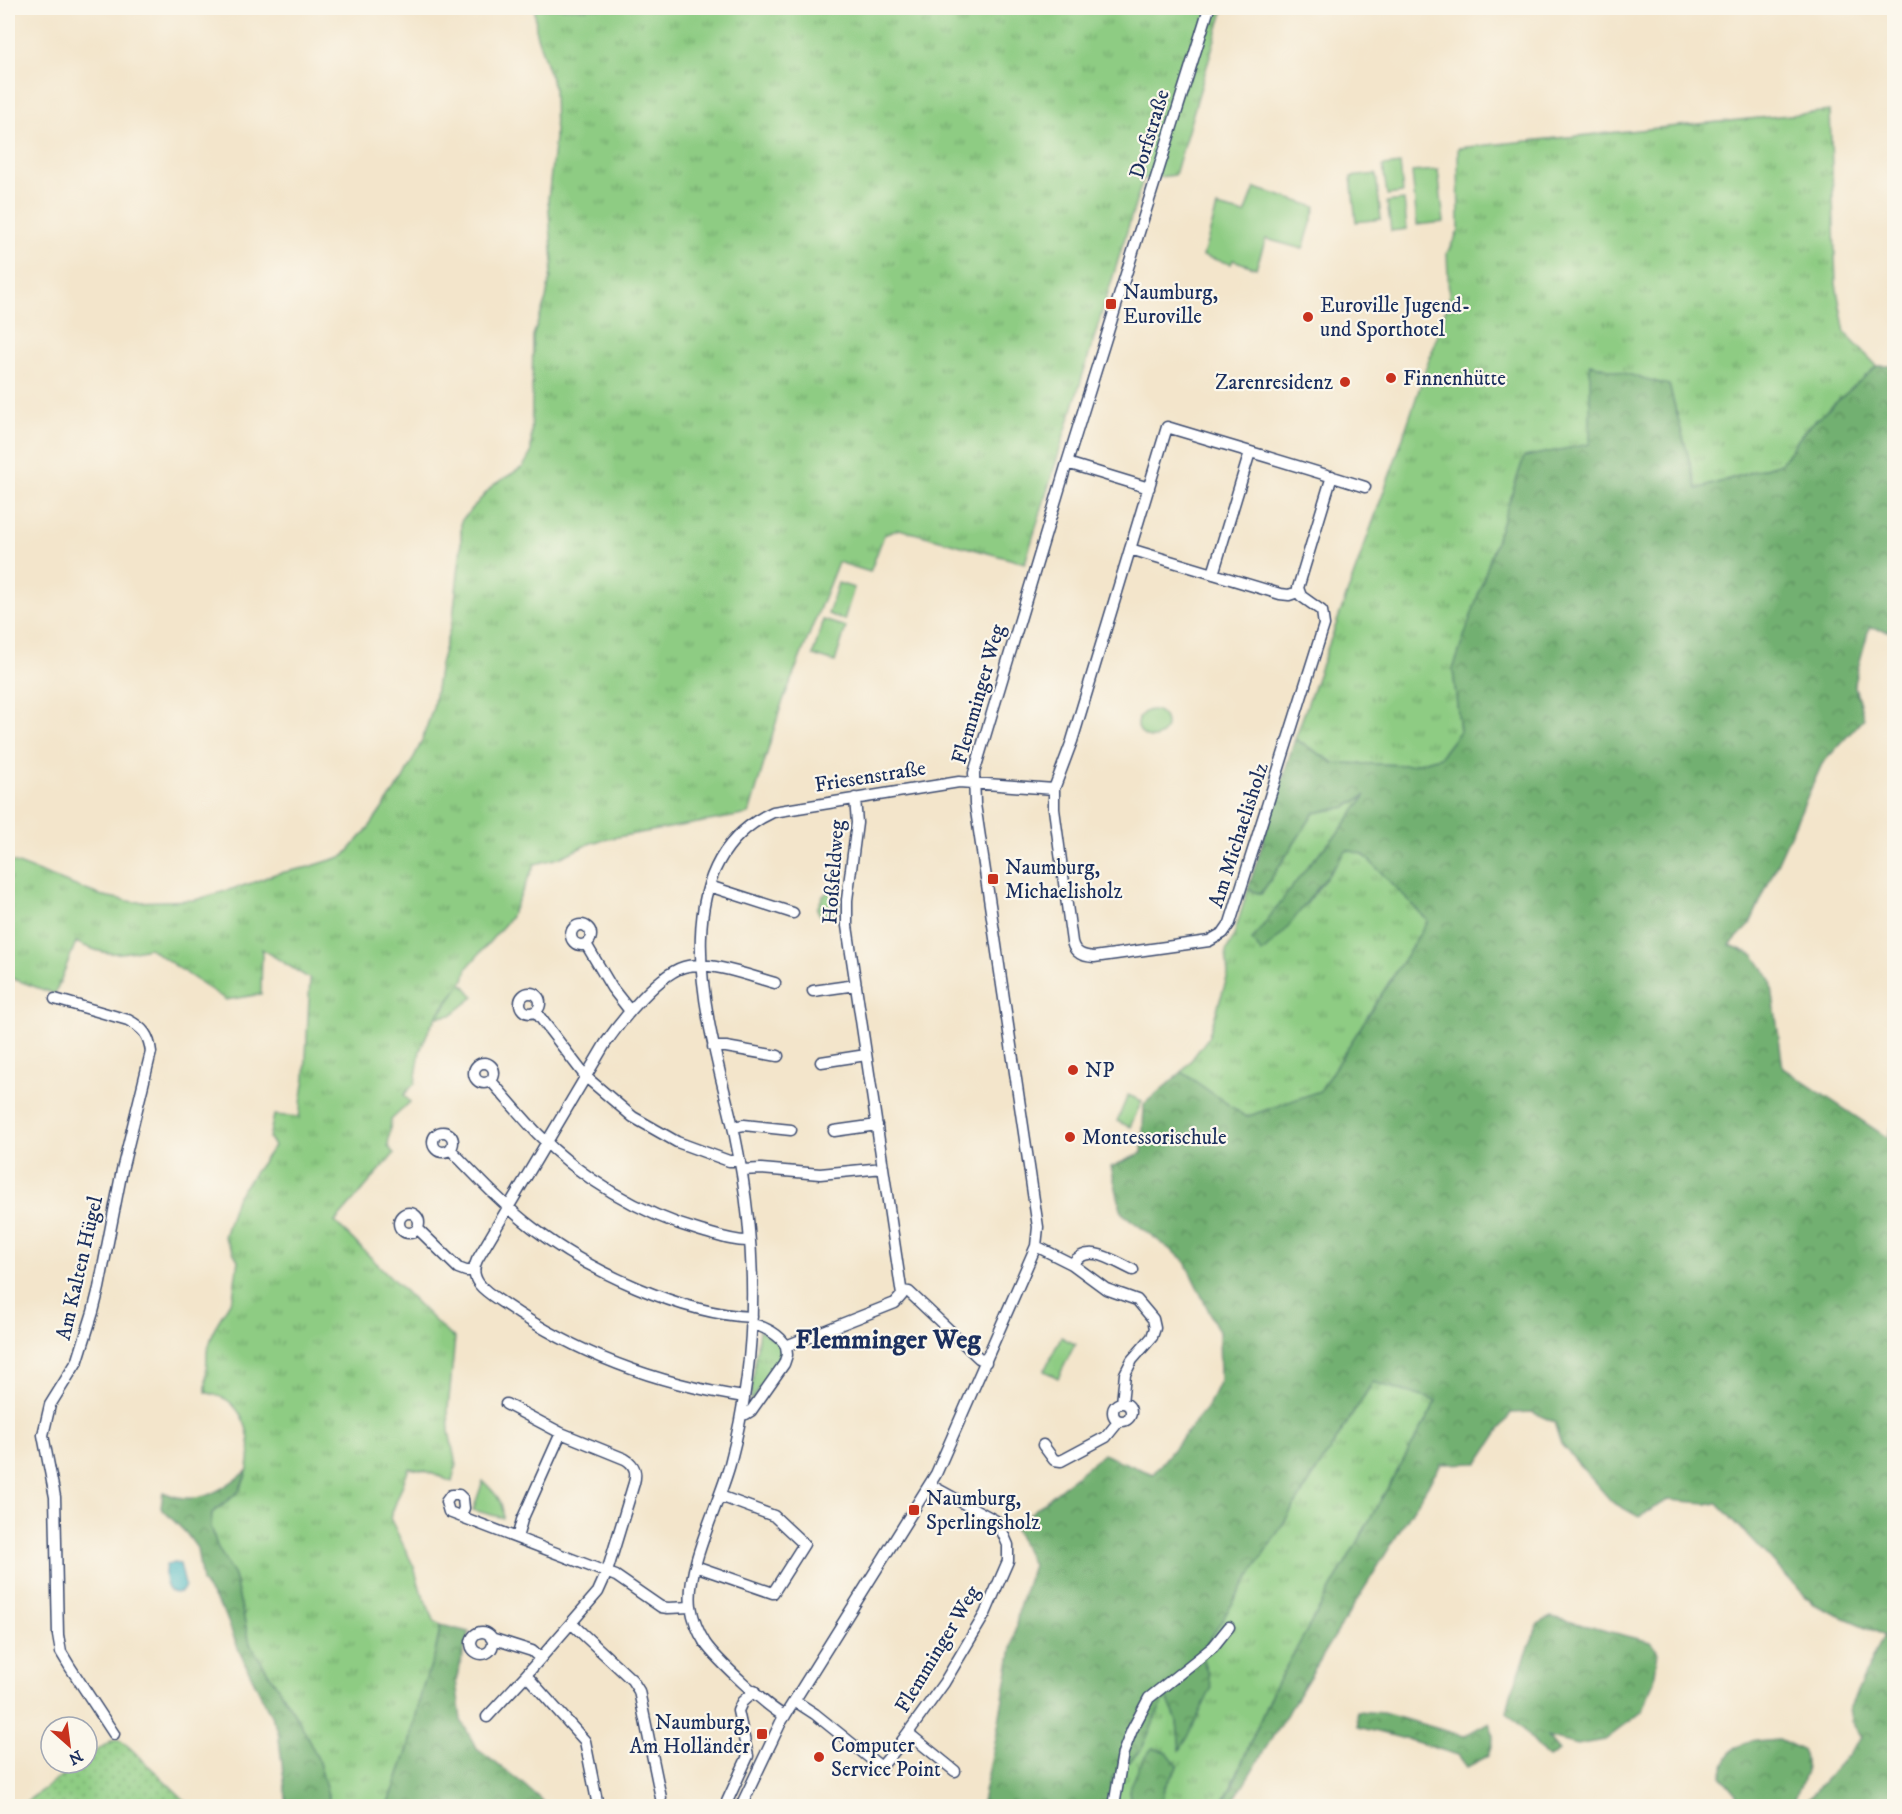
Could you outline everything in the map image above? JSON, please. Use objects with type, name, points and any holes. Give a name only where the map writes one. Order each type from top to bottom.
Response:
[{"type":"street","name":"Dorfstraße","points":[[1127,273],[1209,8]]},
{"type":"street","name":"Flemminger Weg","points":[[741,1806],[785,1716],[930,1485],[1036,1246],[1038,1227],[973,783],[977,756],[1127,273]]},
{"type":"street","name":"Am Michaelisholz","points":[[1298,592],[1320,608],[1324,625],[1235,912],[1223,933],[1203,942],[1094,957],[1079,954],[1074,949],[1070,932],[1055,828],[1054,789],[1066,762],[1167,428],[1365,487]]},
{"type":"street","points":[[1213,574],[1250,452]]},
{"type":"street","points":[[1067,463],[1149,488]]},
{"type":"street","points":[[1130,549],[1280,594],[1289,595],[1298,592],[1332,476]]},
{"type":"street","name":"Friesenstraße","points":[[691,1607],[691,1581],[730,1465],[741,1415],[752,1321],[753,1284],[741,1166],[712,1047],[702,966],[702,924],[709,886],[718,862],[731,842],[750,824],[773,812],[948,783],[973,783]]},
{"type":"street","points":[[973,783],[1054,789]]},
{"type":"street","name":"Hoßfeldweg","points":[[855,798],[857,823],[847,915],[902,1291]]},
{"type":"street","points":[[709,886],[793,913]]},
{"type":"street","points":[[586,944],[612,988],[630,1011]]},
{"type":"street","points":[[744,1398],[665,1380],[594,1355],[546,1330],[492,1295],[476,1281],[474,1271],[477,1260],[508,1207],[614,1032],[630,1011],[656,986],[681,967],[702,966],[775,983]]},
{"type":"street","points":[[813,991],[856,985]]},
{"type":"street","name":"Am Kalten Hügel","points":[[55,999],[128,1020],[139,1026],[146,1032],[151,1052],[122,1170],[93,1312],[78,1360],[50,1405],[43,1435],[55,1497],[58,1635],[62,1652],[114,1734]]},
{"type":"street","points":[[536,1012],[586,1077],[627,1111],[654,1130],[677,1142],[741,1166],[761,1169],[820,1174],[883,1168]]},
{"type":"street","points":[[712,1047],[726,1047],[778,1056]]},
{"type":"street","points":[[821,1062],[866,1055]]},
{"type":"street","points":[[491,1081],[547,1142],[598,1182],[642,1208],[693,1229],[740,1241],[750,1241]]},
{"type":"street","points":[[733,1127],[744,1125],[791,1130]]},
{"type":"street","points":[[834,1131],[877,1125]]},
{"type":"street","points":[[450,1149],[508,1207],[557,1244],[618,1279],[688,1305],[752,1321],[775,1335],[786,1346],[787,1355],[784,1364],[751,1411],[741,1415]]},
{"type":"street","points":[[418,1229],[458,1268],[466,1272],[474,1271]]},
{"type":"street","points":[[1036,1246],[1072,1264],[1106,1289],[1137,1300],[1154,1323],[1152,1337],[1132,1360],[1125,1374],[1122,1403],[1130,1406],[1131,1415],[1125,1421],[1119,1421],[1106,1437],[1061,1461],[1054,1460],[1043,1445]]},
{"type":"street","points":[[1072,1264],[1085,1253],[1094,1252],[1133,1270]]},
{"type":"street","points":[[786,1346],[895,1303],[900,1299],[902,1291],[909,1292],[986,1362]]},
{"type":"street","points":[[487,1717],[598,1592],[607,1572],[634,1483],[635,1470],[626,1459],[561,1433],[506,1404]]},
{"type":"street","points":[[517,1538],[522,1520],[561,1433]]},
{"type":"street","name":"Flemminger Weg","points":[[795,1701],[815,1714],[881,1767],[944,1683],[978,1628],[1009,1556],[1008,1545],[998,1522],[930,1485]]},
{"type":"street","points":[[695,1566],[773,1593],[804,1544],[774,1516],[720,1496]]},
{"type":"street","points":[[461,1516],[607,1572],[633,1586],[661,1607],[691,1607],[697,1628],[706,1644],[771,1708],[785,1716]]},
{"type":"street","points":[[571,1623],[632,1680],[639,1691],[661,1798]]},
{"type":"street","points":[[1114,1806],[1123,1753],[1149,1698],[1213,1647],[1229,1627]]},
{"type":"street","points":[[491,1638],[532,1651],[540,1658]]},
{"type":"street","points":[[525,1675],[585,1741],[598,1806]]},
{"type":"street","points":[[725,1806],[748,1756],[738,1711],[754,1691]]},
{"type":"street","name":"Flemminger Weg","points":[[908,1733],[955,1771]]},
{"type":"green space","points":[[535,8],[1224,8],[1175,175],[1143,179],[1025,563],[899,529],[884,535],[870,572],[838,562],[781,706],[749,814],[591,843],[559,858],[535,864],[510,918],[467,968],[464,980],[430,1027],[420,1051],[415,1083],[404,1095],[410,1102],[391,1120],[388,1146],[394,1154],[335,1222],[447,1333],[455,1338],[448,1409],[449,1431],[456,1465],[452,1482],[426,1471],[409,1468],[390,1518],[414,1567],[421,1591],[435,1622],[441,1625],[408,1749],[388,1806],[331,1806],[318,1759],[301,1724],[250,1644],[234,1576],[217,1546],[211,1526],[212,1513],[240,1489],[250,1455],[247,1432],[238,1412],[226,1399],[206,1392],[207,1352],[215,1327],[233,1297],[238,1260],[224,1237],[236,1198],[274,1146],[269,1138],[274,1115],[299,1117],[305,1077],[310,979],[262,949],[261,994],[226,1000],[149,948],[112,953],[96,950],[76,942],[55,994],[8,977],[8,860],[99,895],[134,902],[195,900],[275,874],[309,867],[344,856],[368,829],[403,779],[421,743],[433,708],[440,664],[453,618],[461,547],[461,521],[493,485],[523,467],[531,453],[533,336],[546,299],[553,262],[548,199],[555,138],[554,88],[536,33]]},
{"type":"green space","points":[[1830,111],[1836,284],[1845,333],[1877,366],[1806,429],[1781,463],[1697,489],[1669,385],[1590,444],[1524,458],[1453,670],[1460,731],[1440,757],[1411,765],[1334,763],[1295,739],[1399,449],[1449,300],[1447,253],[1459,230],[1458,148]]},
{"type":"green space","points":[[1400,164],[1403,193],[1387,195],[1383,166]]},
{"type":"green space","points":[[1438,170],[1444,222],[1417,225],[1412,172]]},
{"type":"green space","points":[[1376,174],[1381,219],[1356,222],[1351,177]]},
{"type":"green space","points":[[1255,188],[1316,207],[1303,249],[1266,239],[1256,268],[1233,260],[1231,264],[1203,256],[1217,207],[1245,214]]},
{"type":"green space","points":[[1404,200],[1407,229],[1391,231],[1387,202]]},
{"type":"green space","points":[[1590,364],[1669,385],[1697,489],[1781,463],[1806,429],[1877,366],[1894,366],[1894,632],[1869,628],[1854,683],[1864,718],[1822,764],[1750,924],[1730,945],[1754,955],[1771,980],[1783,1068],[1888,1138],[1894,1120],[1894,1806],[1802,1806],[1862,1738],[1851,1721],[1849,1709],[1884,1635],[1813,1604],[1718,1504],[1668,1500],[1639,1517],[1612,1502],[1561,1444],[1554,1422],[1532,1412],[1511,1413],[1478,1463],[1441,1464],[1230,1806],[1220,1806],[1232,1787],[1273,1690],[1437,1401],[1373,1382],[1201,1653],[1212,1687],[1180,1750],[1177,1721],[1166,1695],[1141,1750],[1112,1777],[1110,1806],[981,1806],[996,1738],[1019,1608],[1033,1565],[1014,1527],[1103,1454],[1153,1474],[1208,1406],[1220,1380],[1219,1332],[1184,1260],[1122,1213],[1111,1167],[1142,1153],[1144,1104],[1182,1072],[1246,1117],[1320,1091],[1428,921],[1363,854],[1347,850],[1284,932],[1262,953],[1252,940],[1311,862],[1339,832],[1366,795],[1346,807],[1314,813],[1261,894],[1248,889],[1295,739],[1334,763],[1411,765],[1440,757],[1460,731],[1453,670],[1524,457],[1590,444]]},
{"type":"green space","points":[[838,583],[854,588],[844,620],[828,614]]},
{"type":"green space","points":[[823,620],[846,627],[835,662],[813,655]]},
{"type":"green space","points":[[1152,710],[1162,714],[1166,724],[1162,734],[1152,738],[1142,734],[1138,724],[1142,714]]},
{"type":"green space","points":[[1368,794],[1339,832],[1311,862],[1305,906],[1347,850],[1363,854],[1429,921],[1320,1091],[1246,1117],[1182,1072],[1208,1038],[1228,975],[1226,951],[1233,938],[1248,889],[1261,894],[1314,813],[1346,807]]},
{"type":"green space","points":[[829,891],[836,891],[840,898],[839,913],[820,915],[817,909],[823,896]]},
{"type":"green space","points":[[462,983],[474,997],[451,1015],[437,1017]]},
{"type":"green space","points":[[1128,1095],[1142,1101],[1130,1127],[1117,1121]]},
{"type":"green space","points":[[759,1330],[779,1342],[784,1354],[750,1403]]},
{"type":"green space","points":[[1061,1337],[1075,1344],[1058,1378],[1044,1371]]},
{"type":"green space","points":[[1373,1382],[1437,1401],[1273,1690],[1231,1787],[1220,1806],[1161,1806],[1164,1788],[1178,1766],[1129,1790],[1131,1806],[1110,1806],[1112,1777],[1141,1750],[1166,1695],[1177,1721],[1180,1749],[1201,1653]]},
{"type":"green space","points":[[247,1471],[239,1491],[212,1513],[211,1526],[217,1546],[234,1576],[250,1644],[301,1724],[318,1759],[331,1806],[287,1806],[278,1730],[240,1653],[225,1614],[202,1582],[197,1548],[186,1533],[161,1508],[163,1492],[176,1497],[198,1498],[217,1491]]},
{"type":"green space","points":[[483,1481],[500,1502],[503,1518],[473,1510]]},
{"type":"green space","points":[[1551,1617],[1651,1642],[1658,1652],[1654,1681],[1643,1711],[1605,1740],[1577,1745],[1547,1737],[1559,1751],[1548,1758],[1507,1712],[1511,1694],[1538,1624]]},
{"type":"green space","points":[[441,1625],[469,1632],[456,1680],[461,1720],[477,1749],[548,1806],[388,1806],[408,1749]]},
{"type":"green space","points":[[1357,1711],[1383,1713],[1464,1736],[1489,1722],[1494,1736],[1488,1756],[1467,1767],[1458,1755],[1358,1727]]},
{"type":"green space","points":[[118,1739],[128,1746],[191,1806],[20,1806],[63,1775],[99,1775],[99,1749],[112,1740]]},
{"type":"green space","points":[[1779,1739],[1804,1751],[1806,1772],[1792,1806],[1739,1806],[1736,1794],[1721,1776],[1730,1755],[1735,1749],[1749,1742]]},
{"type":"green space","points":[[1152,1748],[1167,1752],[1178,1766],[1164,1788],[1161,1806],[1131,1806],[1129,1790],[1142,1761]]},
{"type":"water","points":[[180,1564],[185,1585],[183,1590],[177,1593],[169,1590],[165,1576],[166,1565]]},
{"type":"place","name":"Naumburg, Euroville","points":[[1111,304]]},
{"type":"place","name":"Euroville Jugend- und Sporthotel","points":[[1308,317]]},
{"type":"place","name":"Finnenhütte","points":[[1391,378]]},
{"type":"place","name":"Zarenresidenz","points":[[1345,382]]},
{"type":"place","name":"Naumburg, Michaelisholz","points":[[993,879]]},
{"type":"place","name":"NP","points":[[1073,1070]]},
{"type":"place","name":"Montessorischule","points":[[1070,1137]]},
{"type":"place","name":"Naumburg, Sperlingsholz","points":[[914,1510]]},
{"type":"place","name":"Naumburg, Am Holländer","points":[[762,1734]]},
{"type":"place","name":"Computer Service Point","points":[[819,1757]]},
{"type":"district","name":"Flemminger Weg","points":[[888,1339]]}]
